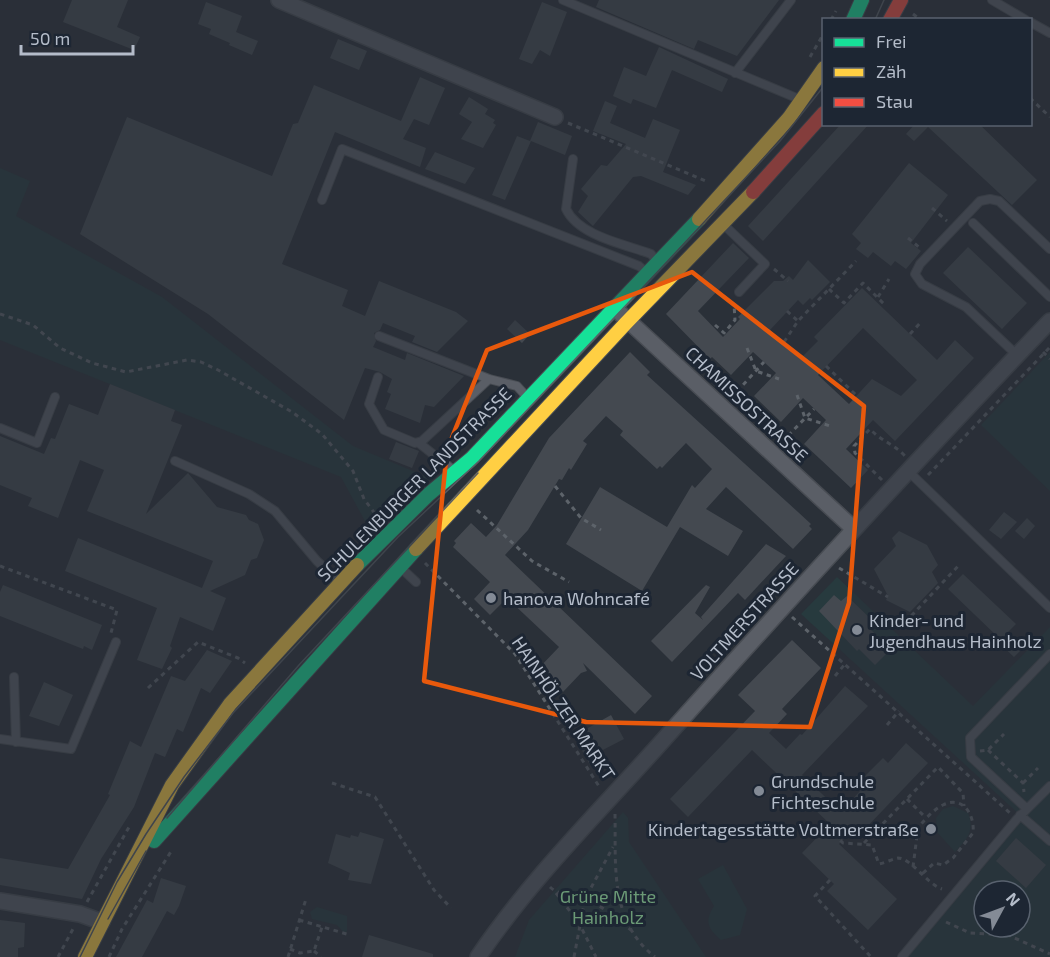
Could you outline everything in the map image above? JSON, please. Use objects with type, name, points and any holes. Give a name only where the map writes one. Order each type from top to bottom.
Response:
[{"type":"main road","points":[[854,18],[862,0]]},
{"type":"main road","points":[[891,18],[902,0]]},
{"type":"main road","name":"SCHULENBURGER LANDSTRASSE","points":[[132,866],[277,698],[412,550],[506,454],[672,275],[822,71]]},
{"type":"main road","name":"SCHULENBURGER LANDSTRASSE","points":[[85,957],[172,785],[230,704],[391,531],[457,472],[658,261],[714,217],[822,115]]},
{"type":"street","points":[[279,0],[555,117]]},
{"type":"street","name":"CHAMISSOSTRASSE","points":[[614,308],[854,529]]},
{"type":"street","name":"VOLTMERSTRASSE","points":[[478,957],[499,926],[540,877],[782,607],[1050,321]]},
{"type":"street","points":[[0,901],[80,914],[102,922]]},
{"type":"lane","points":[[735,74],[791,0]]},
{"type":"lane","points":[[992,0],[1023,18]]},
{"type":"lane","points":[[569,2],[735,74],[802,100]]},
{"type":"lane","points":[[1032,23],[1050,33]]},
{"type":"lane","points":[[322,200],[342,149],[639,266],[646,273]]},
{"type":"lane","points":[[573,159],[566,209],[569,216],[585,229],[651,254],[672,275]]},
{"type":"lane","points":[[1017,355],[966,307],[917,279],[917,269],[980,201],[990,199],[999,201],[1050,249]]},
{"type":"lane","points":[[714,217],[765,264],[740,292]]},
{"type":"lane","points":[[973,223],[1050,297]]},
{"type":"lane","points":[[378,336],[489,379],[517,386],[528,398]]},
{"type":"lane","points":[[378,377],[369,404],[384,430],[418,442],[457,472]]},
{"type":"lane","points":[[418,442],[489,379]]},
{"type":"lane","points":[[0,428],[37,443],[56,397]]},
{"type":"lane","points":[[175,461],[249,494],[275,511],[317,561],[341,583]]},
{"type":"lane","points":[[911,468],[1050,608]]},
{"type":"lane","points":[[399,566],[416,582]]},
{"type":"lane","points":[[0,739],[71,749],[116,642]]},
{"type":"lane","points":[[1026,808],[970,757],[970,738],[1050,654]]},
{"type":"lane","points":[[14,677],[16,742]]},
{"type":"lane","points":[[902,957],[1018,817],[1050,786]]},
{"type":"lane","points":[[1018,817],[1050,841]]},
{"type":"path","points":[[913,14],[918,18]]},
{"type":"path","points":[[1032,100],[1050,117]]},
{"type":"path","points":[[555,117],[715,185]]},
{"type":"path","points":[[932,208],[955,227]]},
{"type":"path","points":[[908,238],[929,255]]},
{"type":"path","points":[[784,342],[798,321],[856,261]]},
{"type":"path","points":[[765,264],[788,281]]},
{"type":"path","points":[[878,297],[889,279]]},
{"type":"path","points":[[830,288],[844,303],[863,283],[885,305]]},
{"type":"path","points":[[715,325],[724,333],[735,320],[734,304]]},
{"type":"path","points":[[787,311],[798,321]]},
{"type":"path","points":[[0,314],[33,325],[60,348],[92,363],[126,372],[188,360],[201,362],[218,370],[292,412],[322,434],[353,471],[364,499],[391,531]]},
{"type":"path","points":[[909,334],[922,321]]},
{"type":"path","points":[[747,348],[756,372]]},
{"type":"path","points":[[723,408],[764,362]]},
{"type":"path","points":[[826,366],[857,396]]},
{"type":"path","points":[[756,372],[779,379]]},
{"type":"path","points":[[797,395],[805,418]]},
{"type":"path","points":[[772,453],[814,409]]},
{"type":"path","points":[[805,418],[830,426]]},
{"type":"path","points":[[891,489],[857,458],[854,446],[863,434],[870,429],[883,442],[894,444],[911,468]]},
{"type":"path","points":[[555,486],[581,518],[601,530]]},
{"type":"path","points":[[475,508],[532,561],[569,582]]},
{"type":"path","name":"HAINHÖLZER MARKT","points":[[412,550],[515,654],[592,780],[610,799]]},
{"type":"path","points":[[899,628],[960,564]]},
{"type":"path","points":[[0,566],[117,610],[110,635],[116,642]]},
{"type":"path","points":[[839,568],[888,597]]},
{"type":"path","points":[[782,607],[1018,817]]},
{"type":"path","points":[[148,688],[198,642],[238,657],[245,663]]},
{"type":"path","points":[[835,676],[845,664]]},
{"type":"path","points":[[887,725],[899,711]]},
{"type":"path","points":[[988,750],[1023,783],[1026,808]]},
{"type":"path","points":[[864,843],[939,767],[963,793],[964,806]]},
{"type":"path","points":[[1023,783],[1038,768]]},
{"type":"path","points":[[332,783],[375,797],[434,890],[451,908]]},
{"type":"path","points":[[610,799],[615,815],[614,876],[618,894],[634,932]]},
{"type":"path","points":[[907,799],[926,818]]},
{"type":"path","points":[[913,867],[917,842],[915,833],[926,818],[944,804],[954,802],[964,806],[972,814],[973,833],[953,858],[943,865],[934,863],[921,875]]},
{"type":"path","points":[[834,834],[843,843],[864,843],[875,848],[879,864],[896,858],[903,859],[930,885],[942,889]]},
{"type":"path","points":[[574,957],[585,898],[615,845]]},
{"type":"path","points":[[540,877],[555,891],[579,923],[596,957]]},
{"type":"path","points":[[831,880],[815,896],[871,957]]},
{"type":"path","points":[[555,891],[585,898],[607,911],[634,932],[655,957]]},
{"type":"path","points":[[288,957],[306,899]]},
{"type":"path","points":[[934,916],[963,931],[1008,935],[1050,954]]},
{"type":"path","points":[[299,920],[350,935]]},
{"type":"path","points":[[290,949],[309,954],[314,951],[322,927]]},
{"type":"path","points":[[314,951],[321,957]]},
{"type":"highlighted area","points":[[692,272],[864,406],[849,603],[810,727],[586,722],[424,681],[447,450],[487,350]]},
{"type":"green space","points":[[0,168],[30,181],[16,216],[162,297],[353,446],[432,479],[384,507],[366,523],[341,477],[0,340]]},
{"type":"green space","points":[[1050,352],[1050,491],[981,425]]},
{"type":"green space","points":[[837,577],[973,706],[1050,627],[1050,957],[902,957],[1020,815],[801,614]]},
{"type":"green space","points":[[953,806],[968,813],[971,825],[969,834],[955,852],[937,832],[936,818],[943,809]]},
{"type":"green space","name":"Grüne Mitte Hainholz","points":[[623,812],[628,818],[629,842],[706,957],[515,957],[529,920]]},
{"type":"green space","points":[[723,865],[747,909],[740,935],[721,940],[710,928],[708,920],[714,906],[698,879]]},
{"type":"green space","points":[[317,907],[347,916],[345,934],[337,925],[312,919],[310,912]]},
{"type":"building","points":[[72,0],[128,0],[117,27],[140,37],[134,50],[63,22]]},
{"type":"building","points":[[599,0],[779,0],[737,56],[698,40],[694,49],[596,7]]},
{"type":"building","points":[[206,2],[242,16],[236,32],[258,41],[252,55],[209,34],[211,29],[198,24]]},
{"type":"building","points":[[542,2],[567,12],[550,56],[540,50],[532,64],[519,59]]},
{"type":"building","points":[[338,39],[367,51],[359,70],[330,58]]},
{"type":"building","points":[[659,47],[728,79],[722,92],[672,70],[656,108],[633,99],[631,104],[613,96],[624,67],[646,76]]},
{"type":"building","points":[[420,77],[445,88],[429,125],[414,119],[403,139],[426,148],[420,167],[335,132],[282,264],[348,290],[342,306],[365,316],[379,281],[456,312],[468,321],[437,352],[412,342],[415,336],[383,323],[380,330],[374,333],[376,341],[373,347],[405,360],[407,353],[464,376],[434,407],[425,405],[420,423],[385,409],[391,394],[387,392],[392,379],[380,372],[365,368],[344,420],[208,314],[80,234],[127,117],[272,176],[293,124],[298,123],[314,85],[401,121]]},
{"type":"building","points":[[469,97],[488,109],[485,114],[495,120],[493,123],[496,125],[483,148],[461,139],[472,122],[459,114]]},
{"type":"building","points":[[605,101],[617,106],[610,123],[645,138],[653,119],[680,130],[663,172],[696,185],[688,195],[641,176],[633,177],[593,226],[578,212],[588,196],[581,189],[601,165],[607,166],[626,144],[593,131]]},
{"type":"building","points":[[538,122],[572,136],[565,155],[531,141],[505,200],[492,195],[517,136],[530,141]]},
{"type":"building","points":[[839,126],[867,126],[763,241],[748,226]]},
{"type":"building","points":[[913,126],[981,126],[1037,180],[1012,205],[928,127],[914,141],[906,134]]},
{"type":"building","points":[[435,152],[475,168],[465,184],[425,169]]},
{"type":"building","points":[[909,163],[948,195],[911,243],[921,251],[906,269],[895,261],[891,266],[873,252],[868,258],[856,249],[861,243],[852,234]]},
{"type":"building","points":[[733,243],[749,258],[698,311],[723,337],[740,319],[738,317],[774,281],[783,281],[789,276],[793,280],[808,260],[830,282],[812,300],[810,298],[803,305],[798,300],[770,330],[800,359],[818,341],[814,337],[862,288],[937,360],[955,340],[974,358],[895,441],[873,420],[846,449],[868,470],[851,488],[804,444],[826,420],[803,398],[781,422],[754,396],[776,373],[753,352],[731,375],[712,357],[710,359],[666,314]],"holes":[[[863,328],[917,380],[901,396],[872,379],[849,404],[818,375]]]},
{"type":"building","points":[[968,247],[1027,303],[1002,329],[943,273]]},
{"type":"building","points":[[515,320],[530,334],[522,343],[507,329]]},
{"type":"building","points":[[630,352],[650,372],[647,375],[811,524],[809,526],[812,529],[793,549],[726,487],[706,509],[743,531],[728,556],[680,527],[642,591],[566,544],[600,487],[667,527],[692,485],[695,488],[712,469],[686,443],[662,468],[660,466],[657,469],[620,435],[623,431],[606,416],[583,441],[587,444],[571,470],[569,468],[562,480],[559,479],[528,530],[505,555],[652,696],[635,714],[583,663],[587,671],[581,673],[563,692],[538,669],[559,647],[507,598],[490,615],[474,599],[490,582],[453,547],[456,543],[454,541],[471,523],[486,537],[497,525],[549,438]]},
{"type":"building","points":[[110,384],[175,410],[171,421],[182,425],[146,514],[188,473],[217,507],[246,515],[249,520],[258,524],[264,540],[257,558],[251,560],[245,575],[210,591],[226,598],[213,631],[180,617],[170,646],[172,648],[162,669],[137,660],[157,608],[65,571],[78,538],[202,588],[213,561],[87,511],[104,470],[80,460],[58,518],[28,506],[32,498],[0,485],[0,436],[44,454],[51,438],[55,439],[69,404],[98,415]]},
{"type":"building","points":[[396,442],[419,451],[412,468],[389,459]]},
{"type":"building","points":[[1004,512],[1017,522],[1001,539],[989,530]]},
{"type":"building","points":[[1027,518],[1035,526],[1024,539],[1015,531]]},
{"type":"building","points":[[899,531],[927,545],[938,565],[932,572],[938,583],[910,612],[886,600],[888,596],[874,569],[896,546],[892,538]]},
{"type":"building","points":[[766,544],[786,556],[745,600],[738,593],[672,662],[651,641],[706,585],[710,587],[695,613],[703,620],[701,617]]},
{"type":"building","points":[[963,574],[1016,624],[1008,632],[1024,647],[1014,657],[998,642],[1000,639],[948,589]]},
{"type":"building","points":[[3,585],[102,625],[92,650],[84,646],[83,649],[0,616],[0,592]]},
{"type":"building","name":"Kinder- und Jugendhaus Hainholz","points":[[834,595],[841,601],[847,596],[876,624],[871,630],[891,649],[875,665],[859,649],[857,651],[819,611]]},
{"type":"building","points":[[792,640],[821,668],[782,709],[787,714],[769,733],[786,749],[800,734],[802,735],[845,686],[868,706],[802,775],[841,812],[860,791],[855,786],[883,758],[888,763],[906,743],[928,763],[862,832],[856,826],[839,844],[897,899],[868,930],[827,891],[834,884],[802,853],[830,824],[752,750],[688,817],[670,799],[755,711],[738,695]]},
{"type":"building","points":[[207,650],[232,661],[210,693],[201,688],[183,732],[177,729],[165,757],[155,753],[134,807],[101,859],[82,899],[0,885],[0,858],[68,869],[110,795],[108,794],[130,741],[141,747],[171,676],[185,681]]},
{"type":"building","points":[[44,682],[73,695],[59,726],[29,716]]},
{"type":"building","points":[[611,715],[624,739],[597,753],[601,760],[590,765],[574,736]]},
{"type":"building","points":[[360,832],[384,839],[371,884],[348,880],[350,873],[328,863],[336,834],[350,838],[351,835],[358,837]]},
{"type":"building","points":[[1016,838],[1046,865],[1032,881],[1032,879],[1016,879],[996,861]]},
{"type":"building","points":[[161,878],[186,886],[174,915],[167,911],[142,957],[116,957],[147,900],[153,903]]},
{"type":"building","points":[[0,920],[25,923],[24,947],[18,948],[18,957],[0,957]]},
{"type":"building","points":[[369,935],[433,954],[433,957],[362,957]]},
{"type":"tram line","points":[[876,18],[884,0]]},
{"type":"tram line","points":[[80,957],[117,882],[146,834],[184,777],[233,713],[398,537],[479,461],[663,266],[780,141],[822,88]]},
{"type":"tram line","points":[[167,818],[299,665],[478,473]]},
{"type":"tram line","points":[[108,919],[146,851]]},
{"type":"traffic: fast","points":[[854,18],[862,0]]},
{"type":"traffic: fast","points":[[357,565],[429,494],[471,459],[699,219]]},
{"type":"traffic: fast","points":[[154,841],[416,549]]},
{"type":"traffic: slow","points":[[699,219],[789,118],[822,71]]},
{"type":"traffic: slow","points":[[416,549],[626,323],[753,192]]},
{"type":"traffic: slow","points":[[85,957],[172,785],[230,704],[357,565]]},
{"type":"traffic: jam","points":[[891,18],[901,0]]},
{"type":"traffic: jam","points":[[753,192],[822,115]]},
{"type":"place","name":"hanova Wohncafé","points":[[491,598]]},
{"type":"place","name":"Kinder- und Jugendhaus Hainholz","points":[[857,630]]},
{"type":"place","name":"Grundschule Fichteschule","points":[[759,791]]},
{"type":"place","name":"Kindertagesstätte Voltmerstraße","points":[[931,829]]}]
